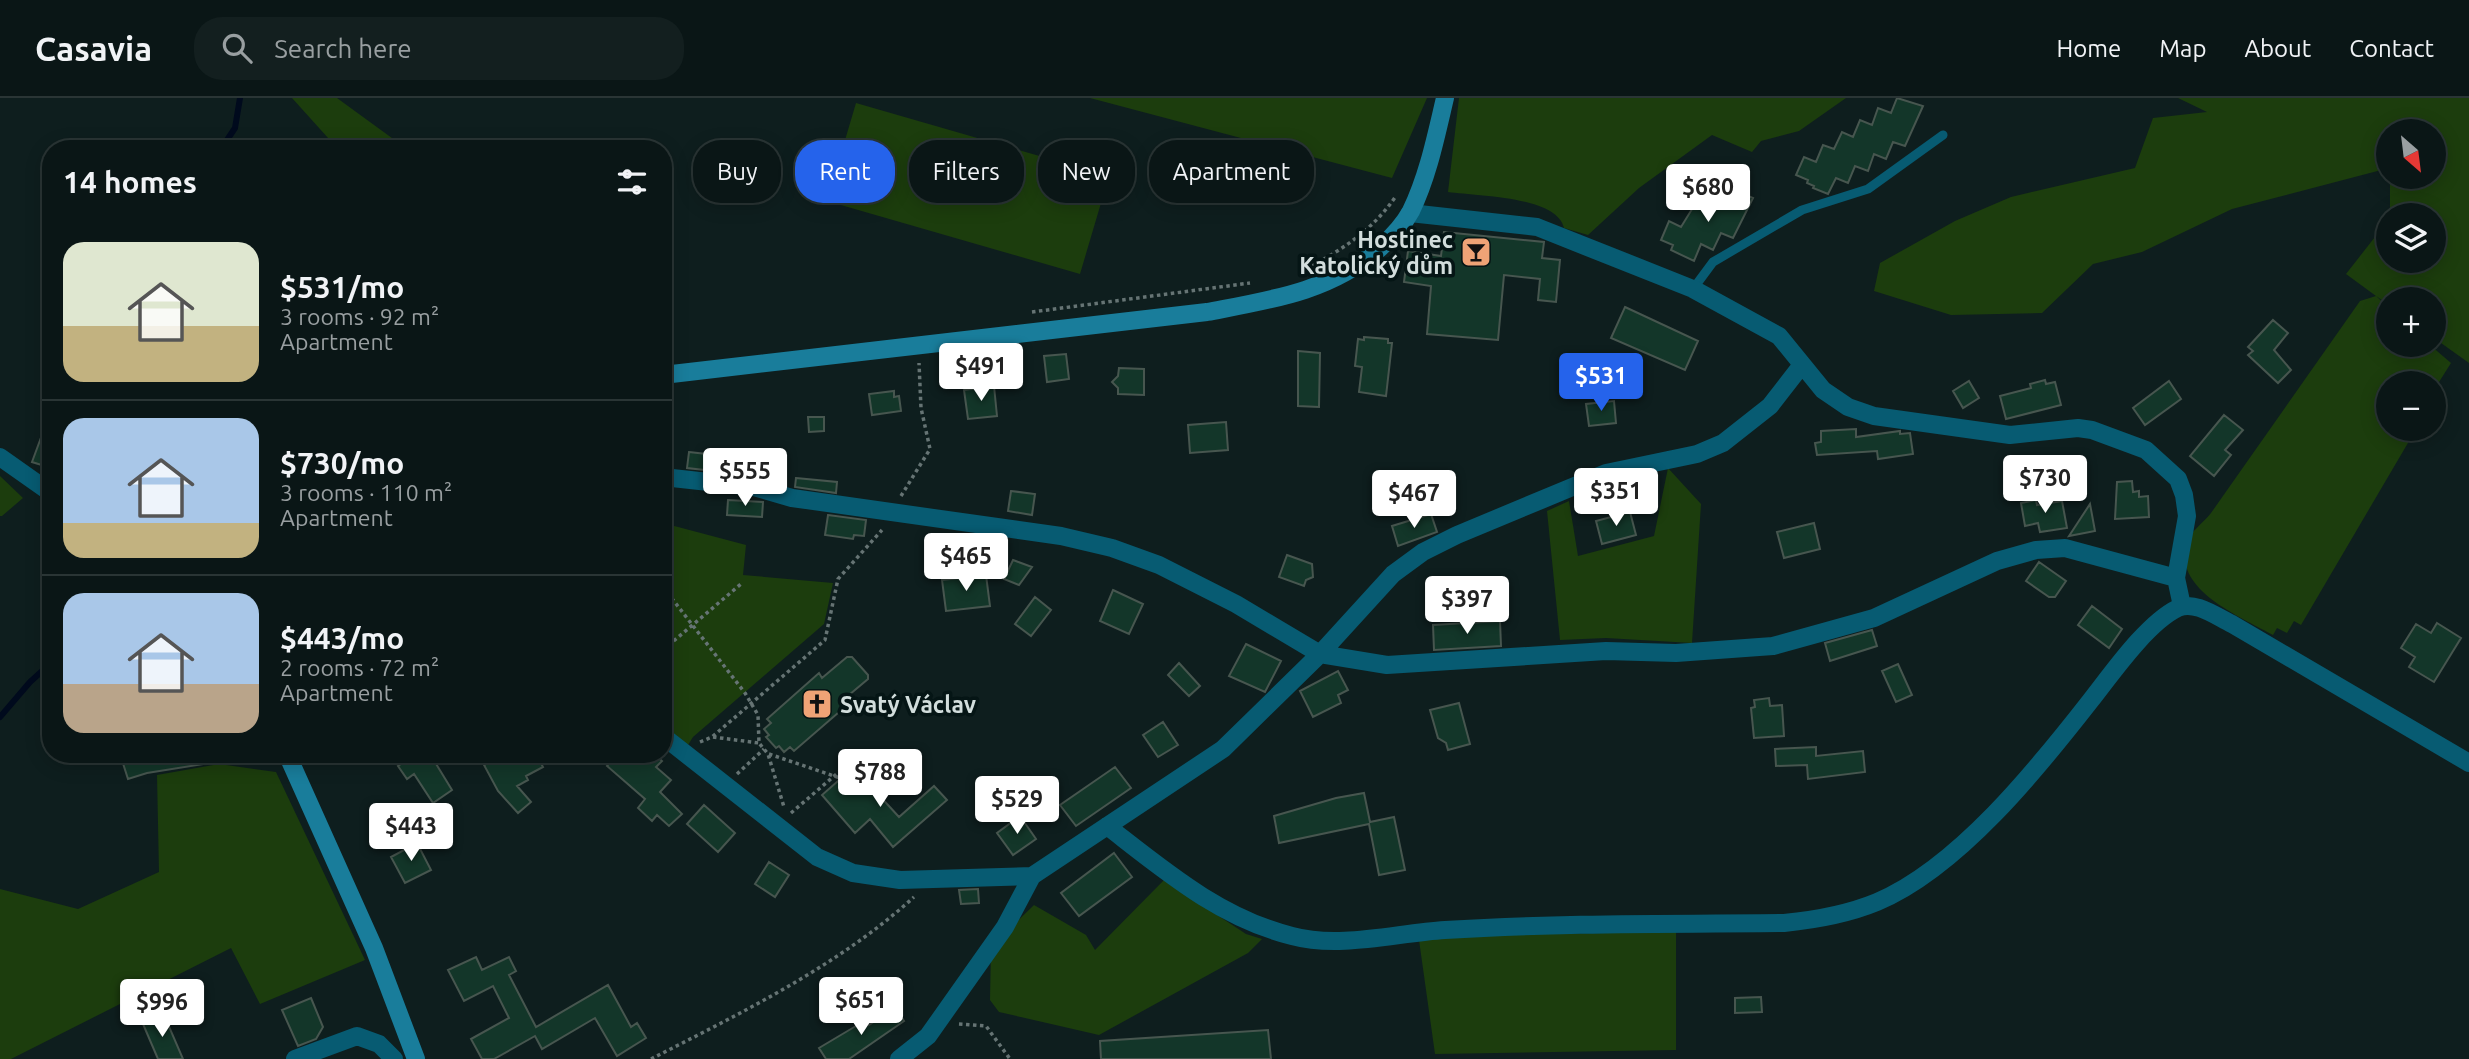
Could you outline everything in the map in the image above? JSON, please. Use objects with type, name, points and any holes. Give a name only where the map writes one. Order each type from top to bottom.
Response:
[{"type":"street","points":[[672,374],[1207,313],[1289,296],[1324,285],[1354,269],[1385,243],[1410,213],[1432,156],[1445,98]]},
{"type":"street","points":[[1410,213],[1537,227],[1693,289],[1779,336],[1823,390],[1848,407],[1874,416],[2010,435],[2078,428],[2092,430],[2146,450],[2178,479],[2184,495],[2188,516],[2176,578],[2182,606]]},
{"type":"street","points":[[899,1059],[928,1036],[1005,927],[1032,876],[1223,749],[1320,654],[1393,574],[1423,552],[1457,535],[1606,474],[1697,454],[1724,443],[1770,406],[1801,366]]},
{"type":"street","points":[[0,457],[42,487]]},
{"type":"street","points":[[672,478],[996,526],[1112,548],[1159,565],[1236,604],[1320,654],[1387,665],[1606,651],[1676,653],[1773,646],[1874,618],[1997,561],[2052,548],[2065,548],[2176,578]]},
{"type":"street","points":[[1107,826],[1209,902],[1265,927],[1312,940],[1533,926],[1784,923],[1811,920],[1875,903],[1902,890],[1956,849],[2049,753],[2149,632],[2164,616],[2182,606],[2201,608],[2232,624],[2469,763]]},
{"type":"street","points":[[672,744],[817,857],[840,869],[880,879],[1032,876]]},
{"type":"street","points":[[291,763],[374,948],[416,1059]]},
{"type":"street","points":[[295,1059],[357,1036],[379,1044],[394,1059]]},
{"type":"lane","points":[[1693,289],[1713,262],[1802,210],[1868,189],[1943,135]]},
{"type":"path","points":[[1296,272],[1356,239],[1374,224],[1398,192]]},
{"type":"path","points":[[1022,313],[1261,282]]},
{"type":"path","points":[[685,755],[701,741],[712,737],[825,640],[838,579],[886,524],[930,449],[921,408],[917,345]]},
{"type":"path","points":[[672,643],[741,584]]},
{"type":"path","points":[[672,599],[751,702],[758,715],[759,743],[768,754],[787,816],[848,765]]},
{"type":"path","points":[[712,737],[759,743]]},
{"type":"path","points":[[725,786],[764,749]]},
{"type":"path","points":[[768,754],[836,774],[843,779]]},
{"type":"path","points":[[651,1059],[835,957],[869,935],[933,880]]},
{"type":"path","points":[[928,1036],[960,1024],[976,1023],[993,1032],[1010,1059]]},
{"type":"green space","points":[[292,98],[337,98],[395,140],[330,140]]},
{"type":"green space","points":[[1090,98],[1427,98],[1392,178],[1314,157],[1314,140],[1249,140]]},
{"type":"green space","points":[[1459,98],[1846,98],[1799,131],[1761,141],[1752,152],[1712,135],[1639,188],[1588,235],[1564,228],[1558,217],[1547,209],[1532,204],[1448,192]]},
{"type":"green space","points":[[2178,98],[2469,98],[2469,363],[2446,347],[2446,287],[2376,287],[2376,296],[2346,274],[2376,236],[2376,273],[2446,273],[2446,203],[2390,203],[2390,189],[2446,189],[2446,119],[2376,119],[2376,171],[2232,209],[2142,252],[2093,264],[2042,313],[1951,315],[1874,291],[1880,263],[1955,221],[2011,197],[2135,168],[2153,118],[2207,112]]},
{"type":"green space","points":[[856,103],[984,140],[909,140],[909,203],[1024,203],[1024,151],[1038,156],[1038,203],[1101,203],[1080,274],[834,203],[895,203],[895,140],[845,140]]},
{"type":"green space","points":[[2376,296],[2376,357],[2444,357],[2451,363],[2446,371],[2376,371],[2376,441],[2409,441],[2301,625],[2294,621],[2287,633],[2277,628],[2273,635],[2212,600],[2199,588],[2189,574],[2185,559],[2187,542],[2211,513],[2360,301]]},
{"type":"green space","points":[[1668,468],[1701,504],[1692,643],[1606,638],[1560,640],[1547,511],[1569,501],[1578,556],[1654,536]]},
{"type":"green space","points":[[0,476],[23,498],[2,516],[0,516]]},
{"type":"green space","points":[[672,525],[746,545],[743,575],[833,583],[824,624],[693,737],[688,745],[672,732]]},
{"type":"green space","points":[[219,764],[276,772],[365,960],[260,1004],[231,948],[11,1059],[0,1059],[0,889],[78,909],[159,872],[157,775]]},
{"type":"green space","points":[[1164,880],[1246,934],[1262,939],[1248,953],[1099,1035],[999,1012],[990,1000],[991,947],[1034,905],[1086,935],[1095,950]]},
{"type":"green space","points":[[1676,932],[1676,1050],[1435,1054],[1419,940],[1479,935]]},
{"type":"building","points":[[1897,98],[1923,106],[1905,146],[1893,142],[1886,159],[1874,154],[1868,171],[1855,166],[1848,183],[1836,178],[1828,194],[1813,188],[1814,186],[1807,183],[1808,180],[1796,175],[1804,157],[1816,162],[1823,145],[1834,149],[1842,132],[1853,137],[1860,120],[1872,125],[1878,108],[1891,113]]},
{"type":"building","points":[[1727,187],[1753,198],[1733,238],[1721,233],[1713,250],[1701,244],[1694,261],[1671,250],[1673,245],[1661,240],[1669,221],[1681,227],[1697,201],[1705,205],[1708,198],[1720,204]]},
{"type":"building","points":[[1444,232],[1544,242],[1542,258],[1560,260],[1556,302],[1538,300],[1540,279],[1504,275],[1498,340],[1427,334],[1431,286],[1404,282],[1408,251],[1441,256]]},
{"type":"building","points":[[1625,307],[1698,341],[1685,370],[1611,338]]},
{"type":"building","points":[[2273,320],[2288,333],[2274,350],[2291,370],[2278,383],[2248,355],[2253,351],[2248,347]]},
{"type":"building","points":[[1364,337],[1388,339],[1388,343],[1392,343],[1386,396],[1359,392],[1362,367],[1355,366],[1358,339],[1364,340]]},
{"type":"building","points":[[1298,351],[1320,353],[1319,407],[1298,406]]},
{"type":"building","points":[[1066,354],[1069,379],[1047,382],[1044,356]]},
{"type":"building","points":[[1119,368],[1144,369],[1144,395],[1118,394],[1118,388],[1112,382],[1118,376]]},
{"type":"building","points":[[2045,380],[2046,384],[2055,382],[2061,405],[2006,419],[2000,396],[2031,388],[2030,384]]},
{"type":"building","points":[[1969,381],[1979,398],[1963,408],[1953,391]]},
{"type":"building","points":[[2169,381],[2181,399],[2145,425],[2133,408]]},
{"type":"building","points":[[994,386],[997,416],[968,419],[964,390]]},
{"type":"building","points":[[894,391],[894,397],[899,396],[901,411],[872,415],[869,394]]},
{"type":"building","points":[[1614,401],[1616,423],[1589,426],[1586,404]]},
{"type":"building","points":[[2224,415],[2243,430],[2225,450],[2231,455],[2214,476],[2190,456]]},
{"type":"building","points":[[808,417],[824,417],[824,431],[809,432]]},
{"type":"building","points":[[1226,422],[1228,450],[1190,453],[1188,425]]},
{"type":"building","points":[[1856,429],[1856,437],[1900,431],[1900,434],[1910,433],[1913,454],[1878,459],[1877,451],[1817,455],[1815,443],[1821,442],[1821,431]]},
{"type":"building","points":[[42,435],[42,465],[32,462]]},
{"type":"building","points":[[689,452],[733,457],[732,473],[687,468]]},
{"type":"building","points":[[796,478],[837,482],[836,493],[795,487]]},
{"type":"building","points":[[2132,481],[2133,492],[2139,491],[2139,497],[2148,496],[2149,517],[2115,519],[2117,482]]},
{"type":"building","points":[[1011,491],[1035,494],[1032,515],[1008,511]]},
{"type":"building","points":[[728,500],[763,502],[762,517],[727,515]]},
{"type":"building","points":[[2036,500],[2037,505],[2062,501],[2067,528],[2040,532],[2038,523],[2025,526],[2021,503]]},
{"type":"building","points":[[2090,504],[2095,531],[2069,536]]},
{"type":"building","points":[[1630,512],[1636,535],[1602,544],[1596,521]]},
{"type":"building","points":[[1431,514],[1437,532],[1398,546],[1392,526]]},
{"type":"building","points":[[828,515],[866,520],[864,536],[854,535],[853,539],[825,535]]},
{"type":"building","points":[[1814,523],[1820,549],[1784,558],[1777,532]]},
{"type":"building","points":[[1287,555],[1312,564],[1313,577],[1306,580],[1304,586],[1279,577]]},
{"type":"building","points":[[1013,560],[1032,567],[1019,585],[1004,579]]},
{"type":"building","points":[[2039,562],[2066,581],[2055,597],[2049,597],[2026,581]]},
{"type":"building","points":[[986,575],[990,606],[946,611],[942,580]]},
{"type":"building","points":[[1113,590],[1143,604],[1129,634],[1100,621]]},
{"type":"building","points":[[1035,597],[1051,610],[1031,636],[1015,624]]},
{"type":"building","points":[[2092,606],[2122,629],[2109,648],[2078,625]]},
{"type":"building","points":[[1500,621],[1501,646],[1434,650],[1433,625]]},
{"type":"building","points":[[2437,623],[2461,638],[2434,682],[2409,667],[2415,657],[2401,648],[2416,624],[2431,633]]},
{"type":"building","points":[[1872,630],[1877,646],[1830,661],[1825,643]]},
{"type":"building","points":[[1246,644],[1281,661],[1265,692],[1229,676]]},
{"type":"building","name":"Svatý Václav","points":[[847,657],[852,657],[868,675],[868,679],[843,700],[846,706],[794,751],[790,747],[784,752],[779,746],[776,748],[766,737],[769,735],[764,729],[771,723],[767,719],[819,673],[822,678]]},
{"type":"building","points":[[1179,663],[1200,686],[1189,696],[1168,675]]},
{"type":"building","points":[[1898,664],[1912,695],[1896,702],[1882,671]]},
{"type":"building","points":[[1338,671],[1348,690],[1338,695],[1341,703],[1313,717],[1300,691]]},
{"type":"building","points":[[1769,698],[1770,706],[1782,705],[1784,736],[1754,738],[1751,708],[1755,707],[1754,700]]},
{"type":"building","points":[[1459,703],[1470,744],[1448,750],[1446,743],[1438,738],[1430,710]]},
{"type":"building","points":[[1163,722],[1178,745],[1158,757],[1143,735]]},
{"type":"building","points":[[1816,747],[1816,756],[1863,751],[1865,772],[1808,779],[1807,765],[1776,766],[1775,749]]},
{"type":"building","points":[[123,763],[210,763],[147,773],[128,779]]},
{"type":"building","points":[[402,763],[436,763],[452,790],[433,803],[414,774],[407,779],[398,766]]},
{"type":"building","points":[[541,763],[543,767],[526,776],[528,780],[517,786],[531,802],[518,813],[498,791],[484,765]]},
{"type":"building","points":[[610,763],[660,763],[656,767],[671,780],[660,792],[682,814],[669,826],[657,815],[652,821],[638,808],[645,799],[607,766]]},
{"type":"building","points":[[1115,767],[1131,788],[1076,826],[1060,805]]},
{"type":"building","points":[[867,775],[880,790],[877,793],[899,817],[934,786],[947,800],[893,847],[870,819],[855,833],[822,795],[838,781],[842,787],[847,782],[852,788]]},
{"type":"building","points":[[1364,793],[1370,822],[1394,817],[1405,870],[1379,875],[1369,824],[1279,843],[1274,816]]},
{"type":"building","points":[[704,805],[735,833],[718,852],[687,824]]},
{"type":"building","points":[[1020,816],[1036,839],[1013,855],[997,833]]},
{"type":"building","points":[[417,843],[431,870],[405,883],[391,857]]},
{"type":"building","points":[[1114,853],[1132,877],[1079,916],[1061,893]]},
{"type":"building","points":[[769,862],[789,875],[775,897],[755,884]]},
{"type":"building","points":[[978,889],[979,903],[961,904],[959,890]]},
{"type":"building","points":[[476,957],[482,970],[509,957],[516,971],[509,975],[536,1027],[608,985],[631,1027],[637,1023],[646,1038],[617,1056],[595,1018],[542,1049],[535,1036],[494,1059],[482,1059],[471,1039],[509,1018],[493,986],[464,1001],[448,970]]},
{"type":"building","points":[[1761,997],[1762,1012],[1735,1013],[1735,998]]},
{"type":"building","points":[[311,998],[323,1027],[316,1039],[298,1046],[282,1010]]},
{"type":"building","points":[[895,1007],[904,1021],[849,1059],[826,1059],[819,1048],[866,1020],[869,1025]]},
{"type":"building","points":[[164,1015],[183,1059],[158,1059],[143,1024]]},
{"type":"building","points":[[1268,1030],[1271,1059],[1101,1059],[1100,1041]]},
{"type":"waterway","points":[[227,140],[235,128],[240,98]]},
{"type":"waterway","points":[[0,717],[42,671]]},
{"type":"place","name":"Hostinec Katolický dům","points":[[1476,252]]},
{"type":"place","name":"Svatý Václav","points":[[817,704]]}]
